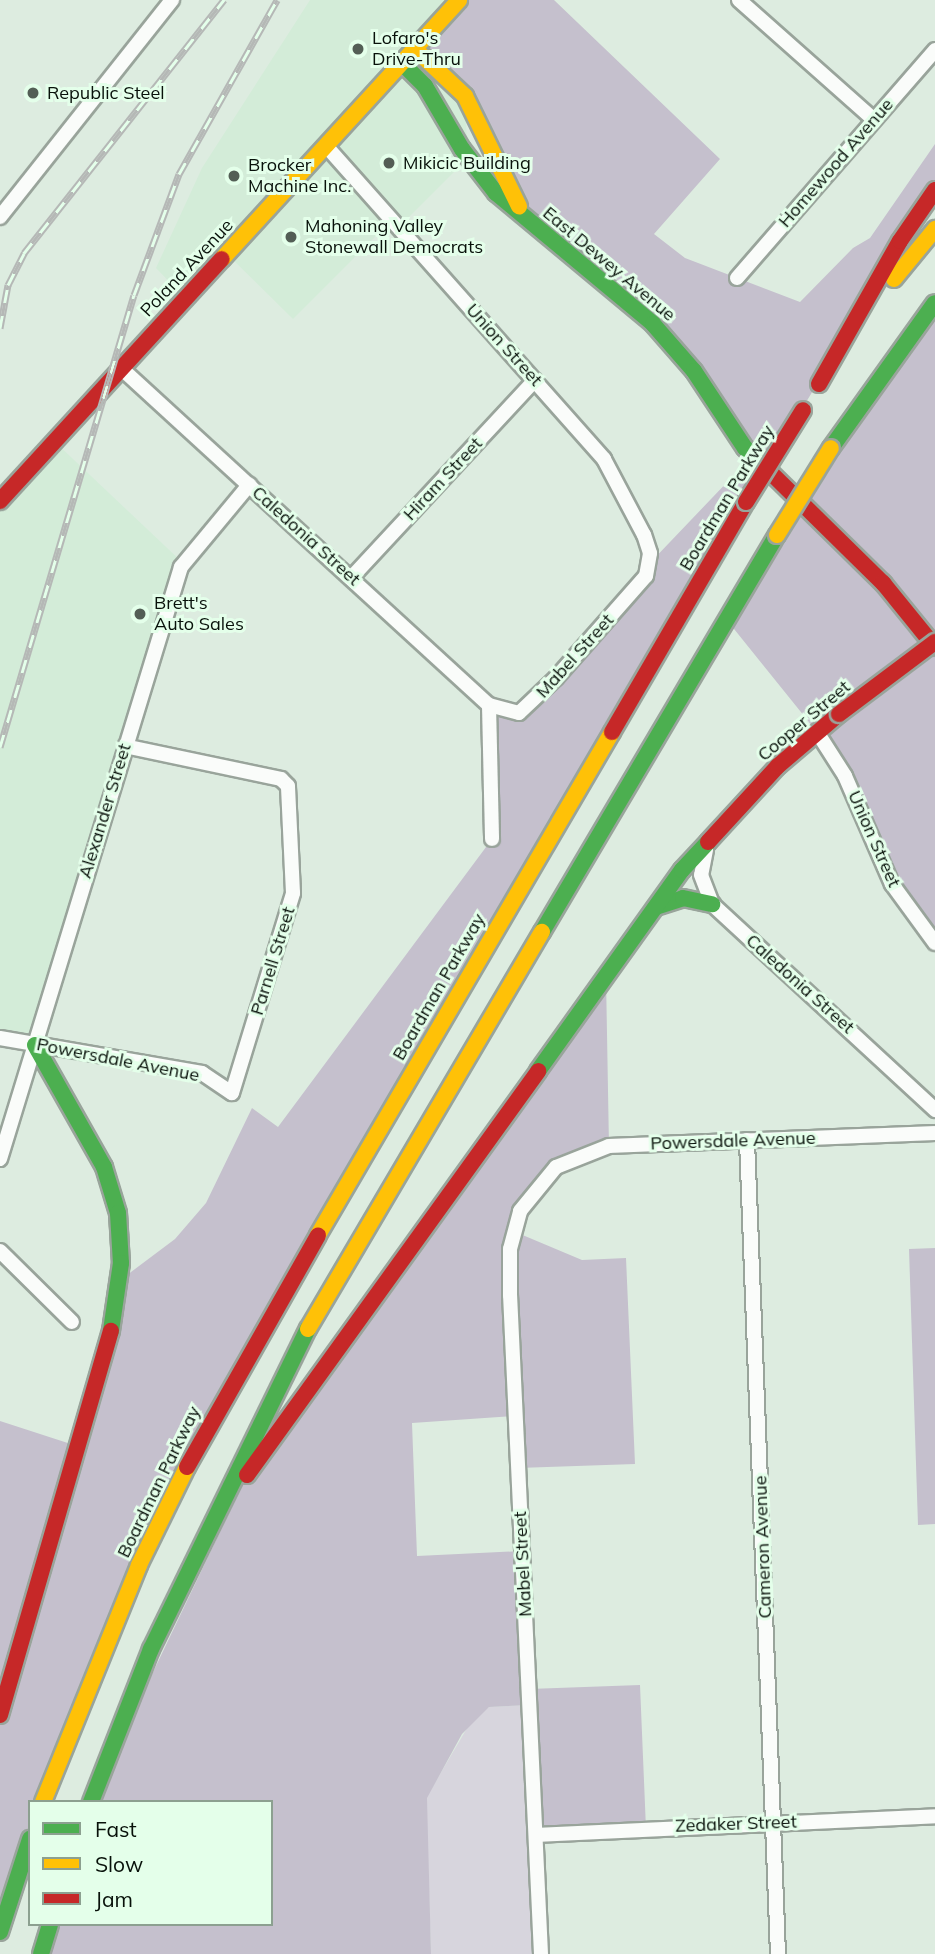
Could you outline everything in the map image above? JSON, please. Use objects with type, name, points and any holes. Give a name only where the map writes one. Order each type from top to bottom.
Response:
[{"type":"main road","name":"Poland Avenue","points":[[0,501],[459,0]]},
{"type":"main road","points":[[415,49],[465,96],[525,218]]},
{"type":"main road","name":"East Dewey Avenue","points":[[403,64],[425,86],[485,180],[525,218],[653,324],[694,371],[745,448],[883,583],[935,644]]},
{"type":"main road","points":[[819,384],[901,241],[935,190]]},
{"type":"main road","name":"Boardman Parkway","points":[[44,1800],[139,1565],[214,1413],[746,502],[819,384],[935,229]]},
{"type":"main road","points":[[92,1800],[189,1568],[301,1339],[777,535],[831,448],[935,303]]},
{"type":"main road","name":"Cooper Street","points":[[189,1568],[250,1469],[656,907],[708,842],[778,766],[839,714],[935,644]]},
{"type":"main road","points":[[656,907],[682,898],[712,904]]},
{"type":"main road","points":[[0,1715],[110,1335],[121,1263],[118,1213],[104,1167],[35,1045]]},
{"type":"main road","points":[[0,1932],[28,1845]]},
{"type":"main road","points":[[41,1954],[49,1926]]},
{"type":"street","points":[[0,217],[172,0]]},
{"type":"street","points":[[739,0],[873,120]]},
{"type":"street","name":"Homewood Avenue","points":[[737,278],[935,50]]},
{"type":"street","name":"Union Street","points":[[326,146],[609,466],[644,535],[649,564]]},
{"type":"street","name":"Caledonia Street","points":[[121,369],[489,705]]},
{"type":"street","name":"Hiram Street","points":[[351,578],[535,380]]},
{"type":"street","name":"Alexander Street","points":[[0,1159],[181,567],[249,485]]},
{"type":"street","name":"Mabel Street","points":[[489,705],[511,714],[528,708],[638,587],[649,564]]},
{"type":"street","points":[[489,705],[492,839]]},
{"type":"street","name":"Union Street","points":[[817,732],[845,776],[892,884],[935,943]]},
{"type":"street","name":"Parnell Street","points":[[125,746],[281,779],[288,786],[293,893],[232,1093]]},
{"type":"street","points":[[708,842],[701,875],[712,904]]},
{"type":"street","name":"Caledonia Street","points":[[712,904],[935,1110]]},
{"type":"street","name":"Powersdale Avenue","points":[[0,1038],[202,1073],[232,1093]]},
{"type":"street","name":"Powersdale Avenue","points":[[540,1181],[578,1155],[609,1146],[935,1133]]},
{"type":"street","name":"Cameron Avenue","points":[[747,1140],[778,1954]]},
{"type":"street","name":"Mabel Street","points":[[540,1181],[525,1201],[513,1231],[510,1284],[541,1954]]},
{"type":"street","points":[[0,1251],[72,1322]]},
{"type":"street","name":"Zedaker Street","points":[[537,1835],[935,1816]]},
{"type":"shaded area","points":[[310,0],[459,0],[468,158],[399,227],[392,220],[293,319],[227,254],[185,298],[156,268],[202,168]]},
{"type":"shaded area","points":[[459,0],[554,0],[720,159],[654,234],[685,258],[800,302],[853,248],[870,238],[935,144],[935,190],[766,468],[214,1413],[44,1800],[28,1800],[28,1845],[0,1932],[0,1421],[77,1446],[119,1281],[175,1239],[206,1203],[252,1108],[278,1127],[492,839],[489,705],[519,713],[649,564],[753,455],[694,371],[525,218],[484,132],[415,49]]},
{"type":"shaded area","points":[[935,303],[935,943],[923,930],[817,732],[726,619]]},
{"type":"shaded area","points":[[54,441],[183,563],[35,1045],[0,1038],[0,501]]},
{"type":"shaded area","points":[[606,977],[609,1146],[556,1167],[513,1231],[582,1260],[626,1258],[635,1464],[518,1468],[515,1416],[412,1423],[417,1556],[522,1551],[529,1689],[640,1685],[646,1829],[537,1835],[530,1705],[489,1707],[462,1734],[427,1798],[431,1954],[41,1954],[49,1926],[273,1926],[273,1800],[92,1800],[250,1469]]},
{"type":"shaded area","points":[[935,1248],[935,1524],[918,1525],[909,1249]]},
{"type":"shaded area","points":[[530,1705],[541,1954],[431,1954],[426,1798],[473,1718],[489,1707]]},
{"type":"railway","points":[[0,328],[8,285],[24,253],[224,0]]},
{"type":"railway","points":[[0,747],[134,295],[179,174],[277,0]]},
{"type":"traffic: fast","points":[[403,64],[425,86],[462,149],[496,193],[653,324],[694,371],[745,448],[772,474]]},
{"type":"traffic: fast","points":[[831,448],[935,303]]},
{"type":"traffic: fast","points":[[542,932],[777,535]]},
{"type":"traffic: fast","points":[[538,1071],[682,870],[708,842]]},
{"type":"traffic: fast","points":[[656,907],[683,898],[712,904]]},
{"type":"traffic: fast","points":[[35,1045],[104,1167],[118,1213],[121,1263],[111,1331]]},
{"type":"traffic: fast","points":[[92,1800],[151,1649],[308,1329]]},
{"type":"traffic: fast","points":[[0,1932],[28,1845]]},
{"type":"traffic: fast","points":[[41,1954],[49,1926]]},
{"type":"traffic: slow","points":[[222,259],[459,0]]},
{"type":"traffic: slow","points":[[415,49],[465,96],[519,206]]},
{"type":"traffic: slow","points":[[894,279],[935,229]]},
{"type":"traffic: slow","points":[[777,535],[831,448]]},
{"type":"traffic: slow","points":[[318,1235],[612,732]]},
{"type":"traffic: slow","points":[[308,1329],[542,932]]},
{"type":"traffic: slow","points":[[44,1800],[139,1565],[187,1467]]},
{"type":"traffic: jam","points":[[819,384],[900,241],[935,190]]},
{"type":"traffic: jam","points":[[0,501],[222,259]]},
{"type":"traffic: jam","points":[[746,502],[803,410]]},
{"type":"traffic: jam","points":[[772,474],[883,583],[935,647]]},
{"type":"traffic: jam","points":[[612,732],[746,502]]},
{"type":"traffic: jam","points":[[839,714],[935,642]]},
{"type":"traffic: jam","points":[[708,842],[778,766],[839,714]]},
{"type":"traffic: jam","points":[[247,1475],[538,1071]]},
{"type":"traffic: jam","points":[[187,1467],[318,1235]]},
{"type":"traffic: jam","points":[[0,1715],[111,1331]]},
{"type":"place","name":"Lofaro's Drive-Thru","points":[[358,49]]},
{"type":"place","name":"Republic Steel","points":[[33,93]]},
{"type":"place","name":"Mikicic Building","points":[[389,163]]},
{"type":"place","name":"Brocker Machine Inc.","points":[[234,176]]},
{"type":"place","name":"Mahoning Valley Stonewall Democrats","points":[[291,237]]},
{"type":"place","name":"Brett's Auto Sales","points":[[140,614]]}]
